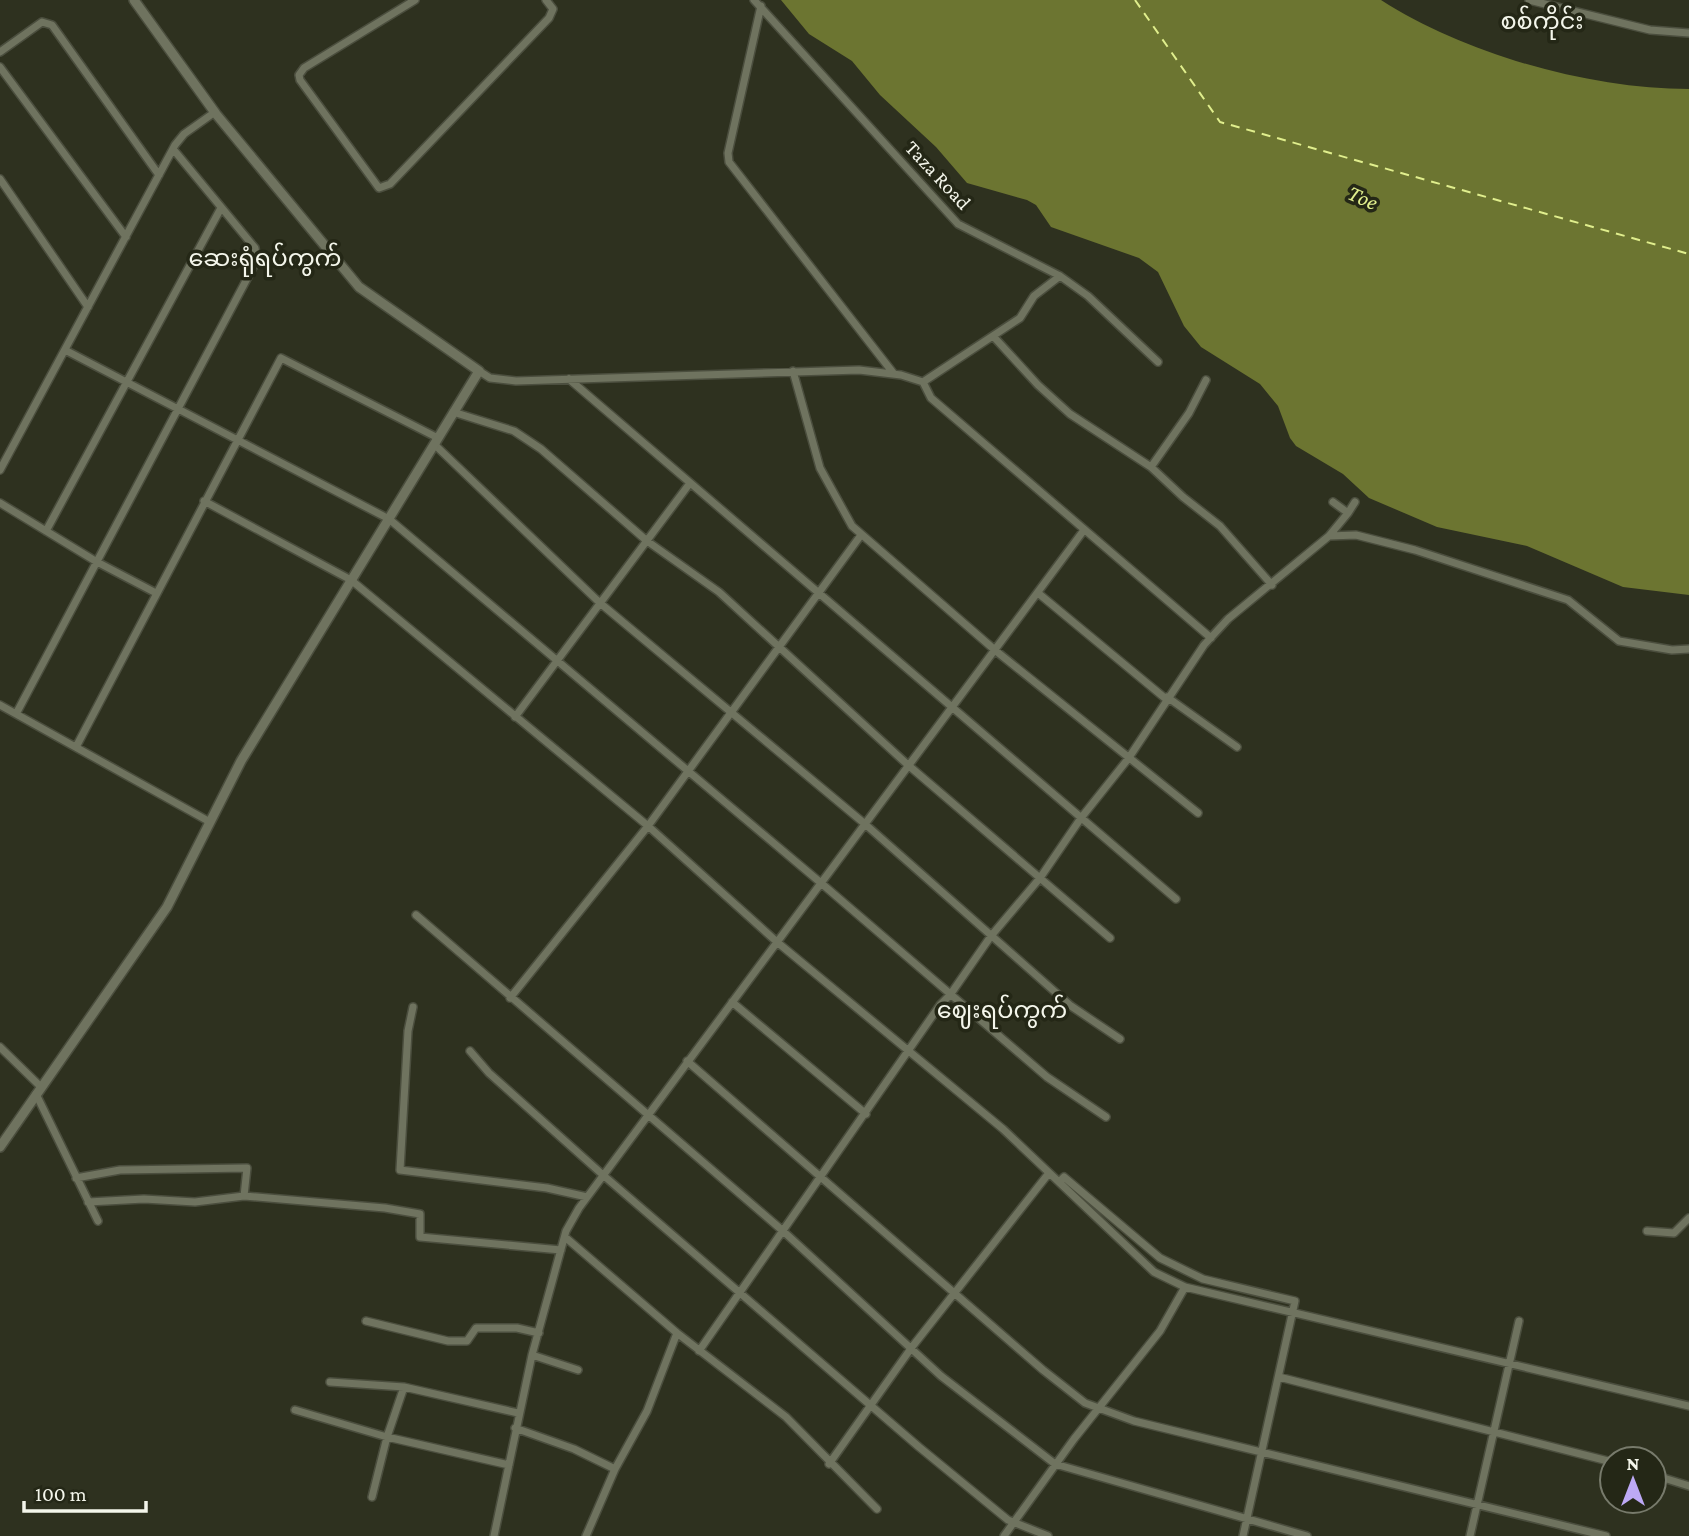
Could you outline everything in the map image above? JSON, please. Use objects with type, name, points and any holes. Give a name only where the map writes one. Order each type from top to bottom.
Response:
[{"type":"street","points":[[134,0],[215,112],[359,288],[490,378],[516,382],[859,370],[894,374],[923,382],[931,398],[1211,638]]},
{"type":"street","points":[[415,0],[304,68],[299,75],[379,188],[390,184],[550,18],[553,9],[546,0]]},
{"type":"street","name":"Taza Road","points":[[754,0],[958,224],[1060,276],[1088,296],[1158,362]]},
{"type":"street","points":[[1529,0],[1650,30],[1689,33]]},
{"type":"street","points":[[761,6],[728,153],[729,162],[894,374]]},
{"type":"street","points":[[0,52],[42,22],[52,25],[159,175]]},
{"type":"street","points":[[0,67],[126,237]]},
{"type":"street","points":[[0,470],[173,149],[184,134],[215,112]]},
{"type":"street","points":[[16,714],[257,261],[255,248],[173,149]]},
{"type":"street","points":[[0,179],[88,307]]},
{"type":"street","points":[[46,531],[221,208]]},
{"type":"street","points":[[923,382],[1020,318],[1034,296],[1060,276]]},
{"type":"street","points":[[993,336],[1038,386],[1070,414],[1151,467],[1220,526],[1272,584]]},
{"type":"street","points":[[65,350],[126,383],[181,408],[235,441],[389,519],[1047,1077],[1107,1117]]},
{"type":"street","points":[[76,747],[281,358],[436,441],[600,603],[865,824],[1072,1006],[1120,1039]]},
{"type":"street","points":[[1,1144],[167,907],[241,761],[480,371]]},
{"type":"street","points":[[793,371],[820,468],[833,496],[861,535],[996,651],[1198,813]]},
{"type":"street","points":[[569,379],[1176,899]]},
{"type":"street","points":[[1151,467],[1189,413],[1206,380]]},
{"type":"street","points":[[453,412],[514,431],[541,450],[647,541],[719,592],[777,648],[908,765],[1110,938]]},
{"type":"street","points":[[515,717],[690,483]]},
{"type":"street","points":[[204,501],[351,580],[648,826],[777,942],[1003,1129],[1154,1272],[1185,1287],[1689,1406]]},
{"type":"street","points":[[1333,502],[1348,513]]},
{"type":"street","points":[[699,1351],[940,1004],[950,995],[992,936],[1040,878],[1081,818],[1128,759],[1166,698],[1211,638],[1228,619],[1329,536],[1354,502]]},
{"type":"street","points":[[0,503],[97,562],[156,593]]},
{"type":"street","points":[[494,1536],[532,1355],[565,1237],[587,1196],[1084,530]]},
{"type":"street","points":[[510,998],[648,826],[861,535]]},
{"type":"street","points":[[1329,536],[1356,535],[1415,550],[1568,600],[1619,641],[1672,650],[1689,649]]},
{"type":"street","points":[[1038,593],[1166,698],[1237,747]]},
{"type":"street","points":[[0,705],[210,822]]},
{"type":"street","points":[[416,915],[783,1231],[941,1376],[1055,1464],[1141,1486],[1246,1521],[1307,1536]]},
{"type":"street","points":[[732,1002],[866,1114]]},
{"type":"street","points":[[413,1007],[408,1031],[400,1170],[547,1188],[587,1196]]},
{"type":"street","points":[[0,1047],[38,1091],[98,1221]]},
{"type":"street","points":[[470,1051],[489,1073],[603,1175],[871,1406],[1013,1522],[1048,1536]]},
{"type":"street","points":[[687,1062],[957,1292],[1043,1370],[1085,1403],[1134,1421],[1262,1450],[1606,1536]]},
{"type":"street","points":[[76,1178],[120,1170],[247,1168],[244,1196]]},
{"type":"street","points":[[829,1464],[912,1347],[1049,1173]]},
{"type":"street","points":[[1059,1182],[1064,1177],[1160,1258],[1203,1279],[1295,1301],[1242,1536]]},
{"type":"street","points":[[88,1202],[144,1199],[195,1202],[244,1196],[385,1208],[420,1214],[420,1237],[561,1250]]},
{"type":"street","points":[[1647,1231],[1674,1233],[1689,1218]]},
{"type":"street","points":[[565,1237],[677,1334],[786,1417],[829,1464],[877,1509]]},
{"type":"street","points":[[1004,1536],[1055,1464],[1160,1331],[1185,1287]]},
{"type":"street","points":[[366,1321],[448,1341],[467,1342],[475,1328],[517,1328],[539,1333]]},
{"type":"street","points":[[1470,1536],[1519,1321]]},
{"type":"street","points":[[586,1536],[615,1469],[647,1411],[677,1334]]},
{"type":"street","points":[[532,1355],[578,1370]]},
{"type":"street","points":[[1279,1377],[1598,1458]]},
{"type":"street","points":[[330,1382],[404,1387],[518,1413]]},
{"type":"street","points":[[372,1497],[387,1437],[404,1387]]},
{"type":"street","points":[[295,1410],[387,1437],[509,1465]]},
{"type":"street","points":[[515,1428],[574,1449],[615,1469]]},
{"type":"street","points":[[1668,1479],[1689,1486]]},
{"type":"water","name":"Toe","points":[[781,0],[1381,0],[1450,37],[1529,65],[1610,83],[1689,89],[1689,595],[1623,587],[1527,546],[1437,527],[1369,498],[1343,474],[1296,446],[1290,438],[1278,406],[1260,384],[1201,347],[1184,326],[1158,272],[1139,258],[1051,227],[1036,205],[1027,200],[967,183],[936,147],[880,95],[852,61],[809,34]]},
{"type":"ferry route","points":[[1135,0],[1220,122],[1689,254]]},
{"type":"district","name":"စစ်ကိုင်း","points":[[1542,21]]},
{"type":"district","name":"ဆေးရုံရပ်ကွက်","points":[[265,258]]},
{"type":"district","name":"ဈေးရပ်ကွက်","points":[[1002,1010]]}]
